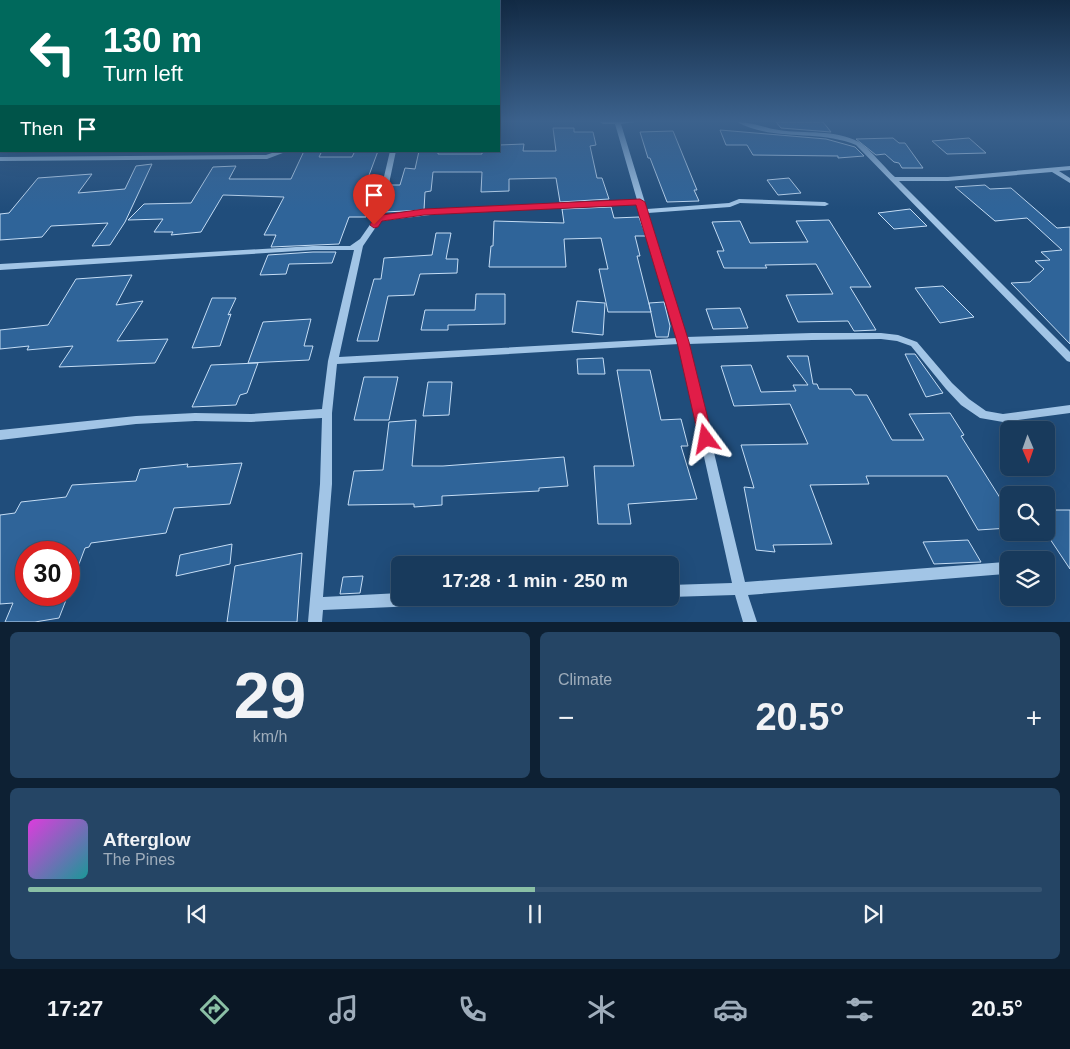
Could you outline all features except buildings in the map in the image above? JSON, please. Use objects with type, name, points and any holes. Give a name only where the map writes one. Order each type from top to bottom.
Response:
[{"type":"street","points":[[627,151],[641,207],[683,342],[740,590],[750,622]]},
{"type":"street","points":[[865,151],[1070,358]]},
{"type":"street","points":[[0,159],[267,157],[282,152]]},
{"type":"street","points":[[314,622],[326,484],[327,413],[333,361],[349,283],[362,241],[378,218],[393,152]]},
{"type":"street","points":[[894,179],[948,179],[1056,171],[1070,168]]},
{"type":"street","points":[[1056,171],[1070,181]]},
{"type":"street","points":[[378,218],[455,210],[730,205],[739,201],[824,204]]},
{"type":"street","points":[[0,267],[313,248],[352,248],[362,241]]},
{"type":"street","points":[[333,361],[557,347],[832,336],[898,338],[914,344],[949,386],[965,402],[984,415],[1003,418],[1070,409]]},
{"type":"street","points":[[0,435],[136,420],[195,417],[251,418],[327,413]]},
{"type":"street","points":[[679,590],[740,590],[885,576],[1000,568]]},
{"type":"street","points":[[316,604],[391,600]]},
{"type":"route","points":[[374,225],[378,218],[424,212],[640,202],[683,342],[706,439]]}]
